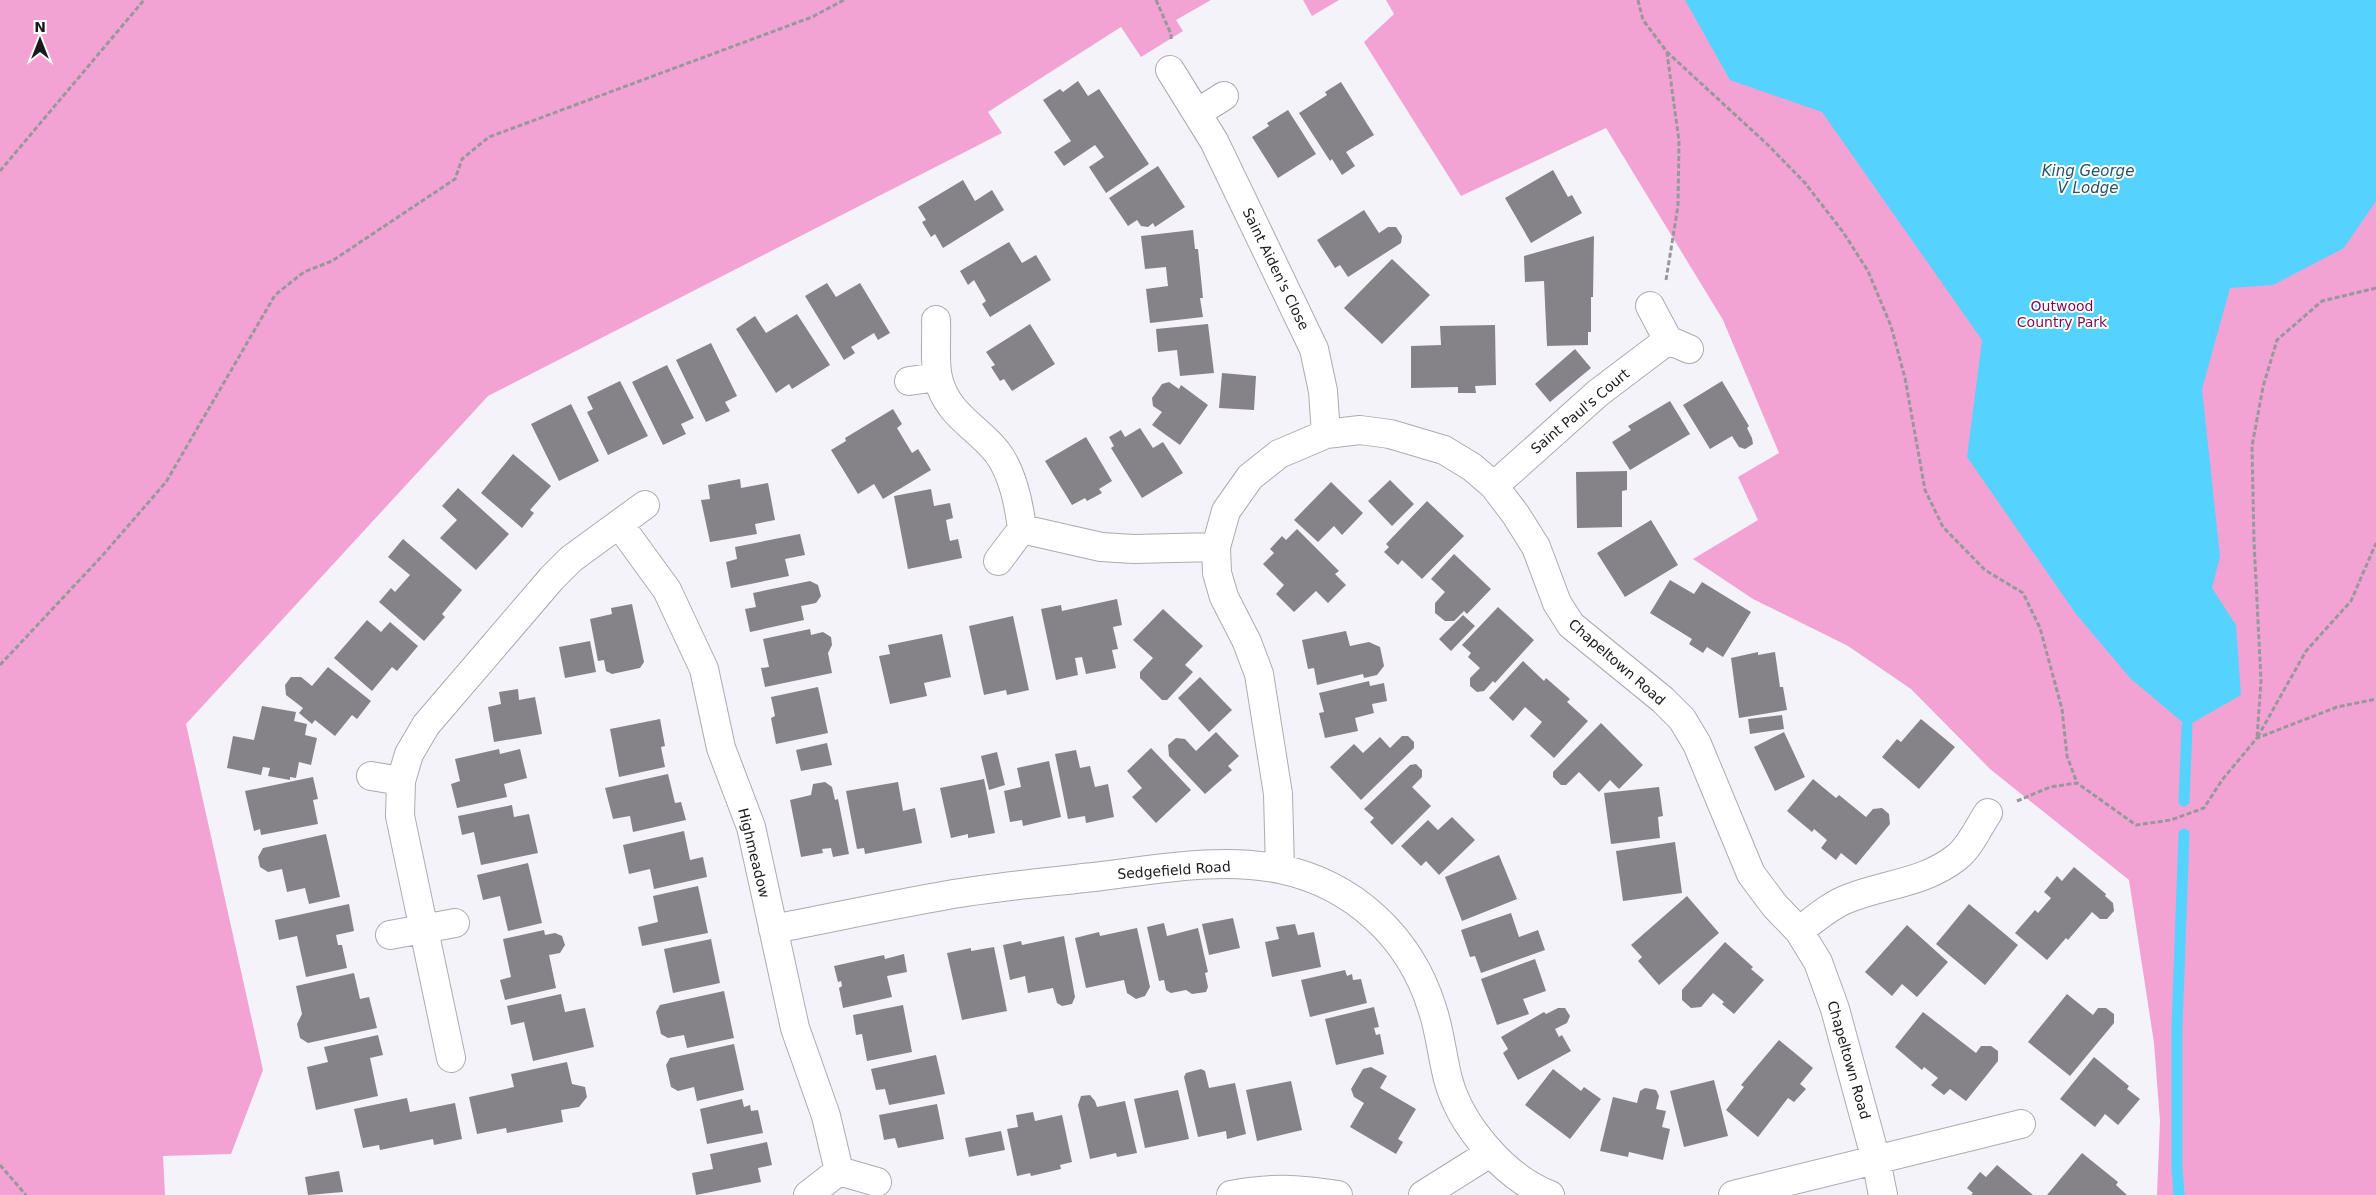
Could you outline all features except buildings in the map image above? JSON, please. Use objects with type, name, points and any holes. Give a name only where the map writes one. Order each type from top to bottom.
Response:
[{"type":"street","name":"Saint Aiden's Close","points":[[1170,70],[1214,141],[1314,349],[1324,392],[1326,434]]},
{"type":"street","points":[[1197,113],[1224,96]]},
{"type":"street","name":"Saint Paul's Court","points":[[1494,486],[1598,393],[1679,344],[1650,306]]},
{"type":"street","points":[[936,320],[938,377],[958,415],[997,452],[1009,474],[1019,506],[1022,529],[998,561]]},
{"type":"street","points":[[909,381],[938,377]]},
{"type":"street","name":"Chapeltown Road","points":[[1280,869],[1278,794],[1259,674],[1247,642],[1224,597],[1217,573],[1216,547],[1226,511],[1250,477],[1279,454],[1326,434],[1360,430],[1390,434],[1444,450],[1472,467],[1494,486],[1516,515],[1536,547],[1557,603],[1571,625],[1663,700],[1682,720],[1697,744],[1740,852],[1751,874],[1775,906],[1799,931],[1818,962],[1835,1009],[1876,1160],[1883,1195]]},
{"type":"street","points":[[451,1058],[400,816],[401,781],[409,754],[426,725],[552,578],[571,559],[645,505]]},
{"type":"street","name":"Highmeadow","points":[[619,524],[666,590],[690,635],[704,669],[721,748],[751,827],[795,1028],[826,1116],[838,1171]]},
{"type":"street","points":[[1022,529],[1101,547],[1134,549],[1216,547]]},
{"type":"street","points":[[371,776],[401,781]]},
{"type":"street","points":[[1799,931],[1841,901],[1909,881],[1937,870],[1968,863],[1988,813]]},
{"type":"street","name":"Sedgefield Road","points":[[773,929],[951,895],[1152,870],[1204,865],[1245,865],[1280,869],[1338,890],[1368,910],[1396,938],[1415,968],[1432,1008],[1448,1082],[1464,1116],[1490,1153],[1517,1177],[1550,1195]]},
{"type":"street","points":[[390,934],[455,923]]},
{"type":"street","points":[[1733,1195],[2021,1124]]},
{"type":"street","points":[[1423,1195],[1490,1153]]},
{"type":"street","points":[[808,1195],[838,1171],[877,1182]]},
{"type":"street","points":[[1231,1195],[1263,1189],[1292,1188],[1338,1195]]},
{"type":"path","points":[[0,170],[144,0]]},
{"type":"path","points":[[0,665],[102,556],[166,482],[275,295],[304,272],[332,261],[455,179],[462,159],[489,136],[812,17],[844,0]]},
{"type":"path","points":[[1156,0],[1171,34],[1170,70]]},
{"type":"path","points":[[1638,0],[1643,20],[1667,52],[1768,145],[1805,183],[1843,232],[1868,271],[1891,326],[1905,378],[1925,490],[1943,527],[1985,570],[2023,593],[2040,628],[2062,709],[2067,756],[2077,783],[2136,825],[2171,820],[2204,808],[2222,780],[2257,738],[2306,651],[2351,601],[2376,543]]},
{"type":"path","points":[[1650,306],[1665,284],[1678,206],[1679,141],[1667,52]]},
{"type":"path","points":[[2257,738],[2261,681],[2254,541],[2252,446],[2263,387],[2277,340],[2322,302],[2376,288]]},
{"type":"path","points":[[2257,738],[2337,707],[2376,700]]},
{"type":"path","points":[[1988,813],[2050,787],[2077,783]]},
{"type":"path","points":[[0,1165],[26,1195]]},
{"type":"green space","points":[[0,0],[1211,0],[1176,20],[1183,31],[1141,57],[1121,27],[988,112],[1002,133],[488,396],[186,724],[263,1070],[231,1154],[163,1156],[165,1195],[0,1195]]},
{"type":"green space","points":[[1303,0],[1339,0],[1312,16]]},
{"type":"green space","name":"Outwood Country Park","points":[[1386,0],[2376,0],[2376,1195],[2157,1195],[2160,1121],[2154,1043],[2129,880],[1990,769],[1911,689],[1848,646],[1753,599],[1693,559],[1758,520],[1738,477],[1779,453],[1723,320],[1606,128],[1461,196],[1364,42],[1394,14]]},
{"type":"water","name":"King George V Lodge","points":[[1685,0],[2376,0],[2376,201],[2344,248],[2273,285],[2230,288],[2202,389],[2220,556],[2212,588],[2236,625],[2241,695],[2187,726],[2131,679],[2076,614],[1967,457],[1982,340],[1822,112],[1730,80]]},
{"type":"waterway","points":[[2184,801],[2187,726]]},
{"type":"waterway","points":[[2179,1195],[2177,1168],[2177,1026],[2184,834]]}]
